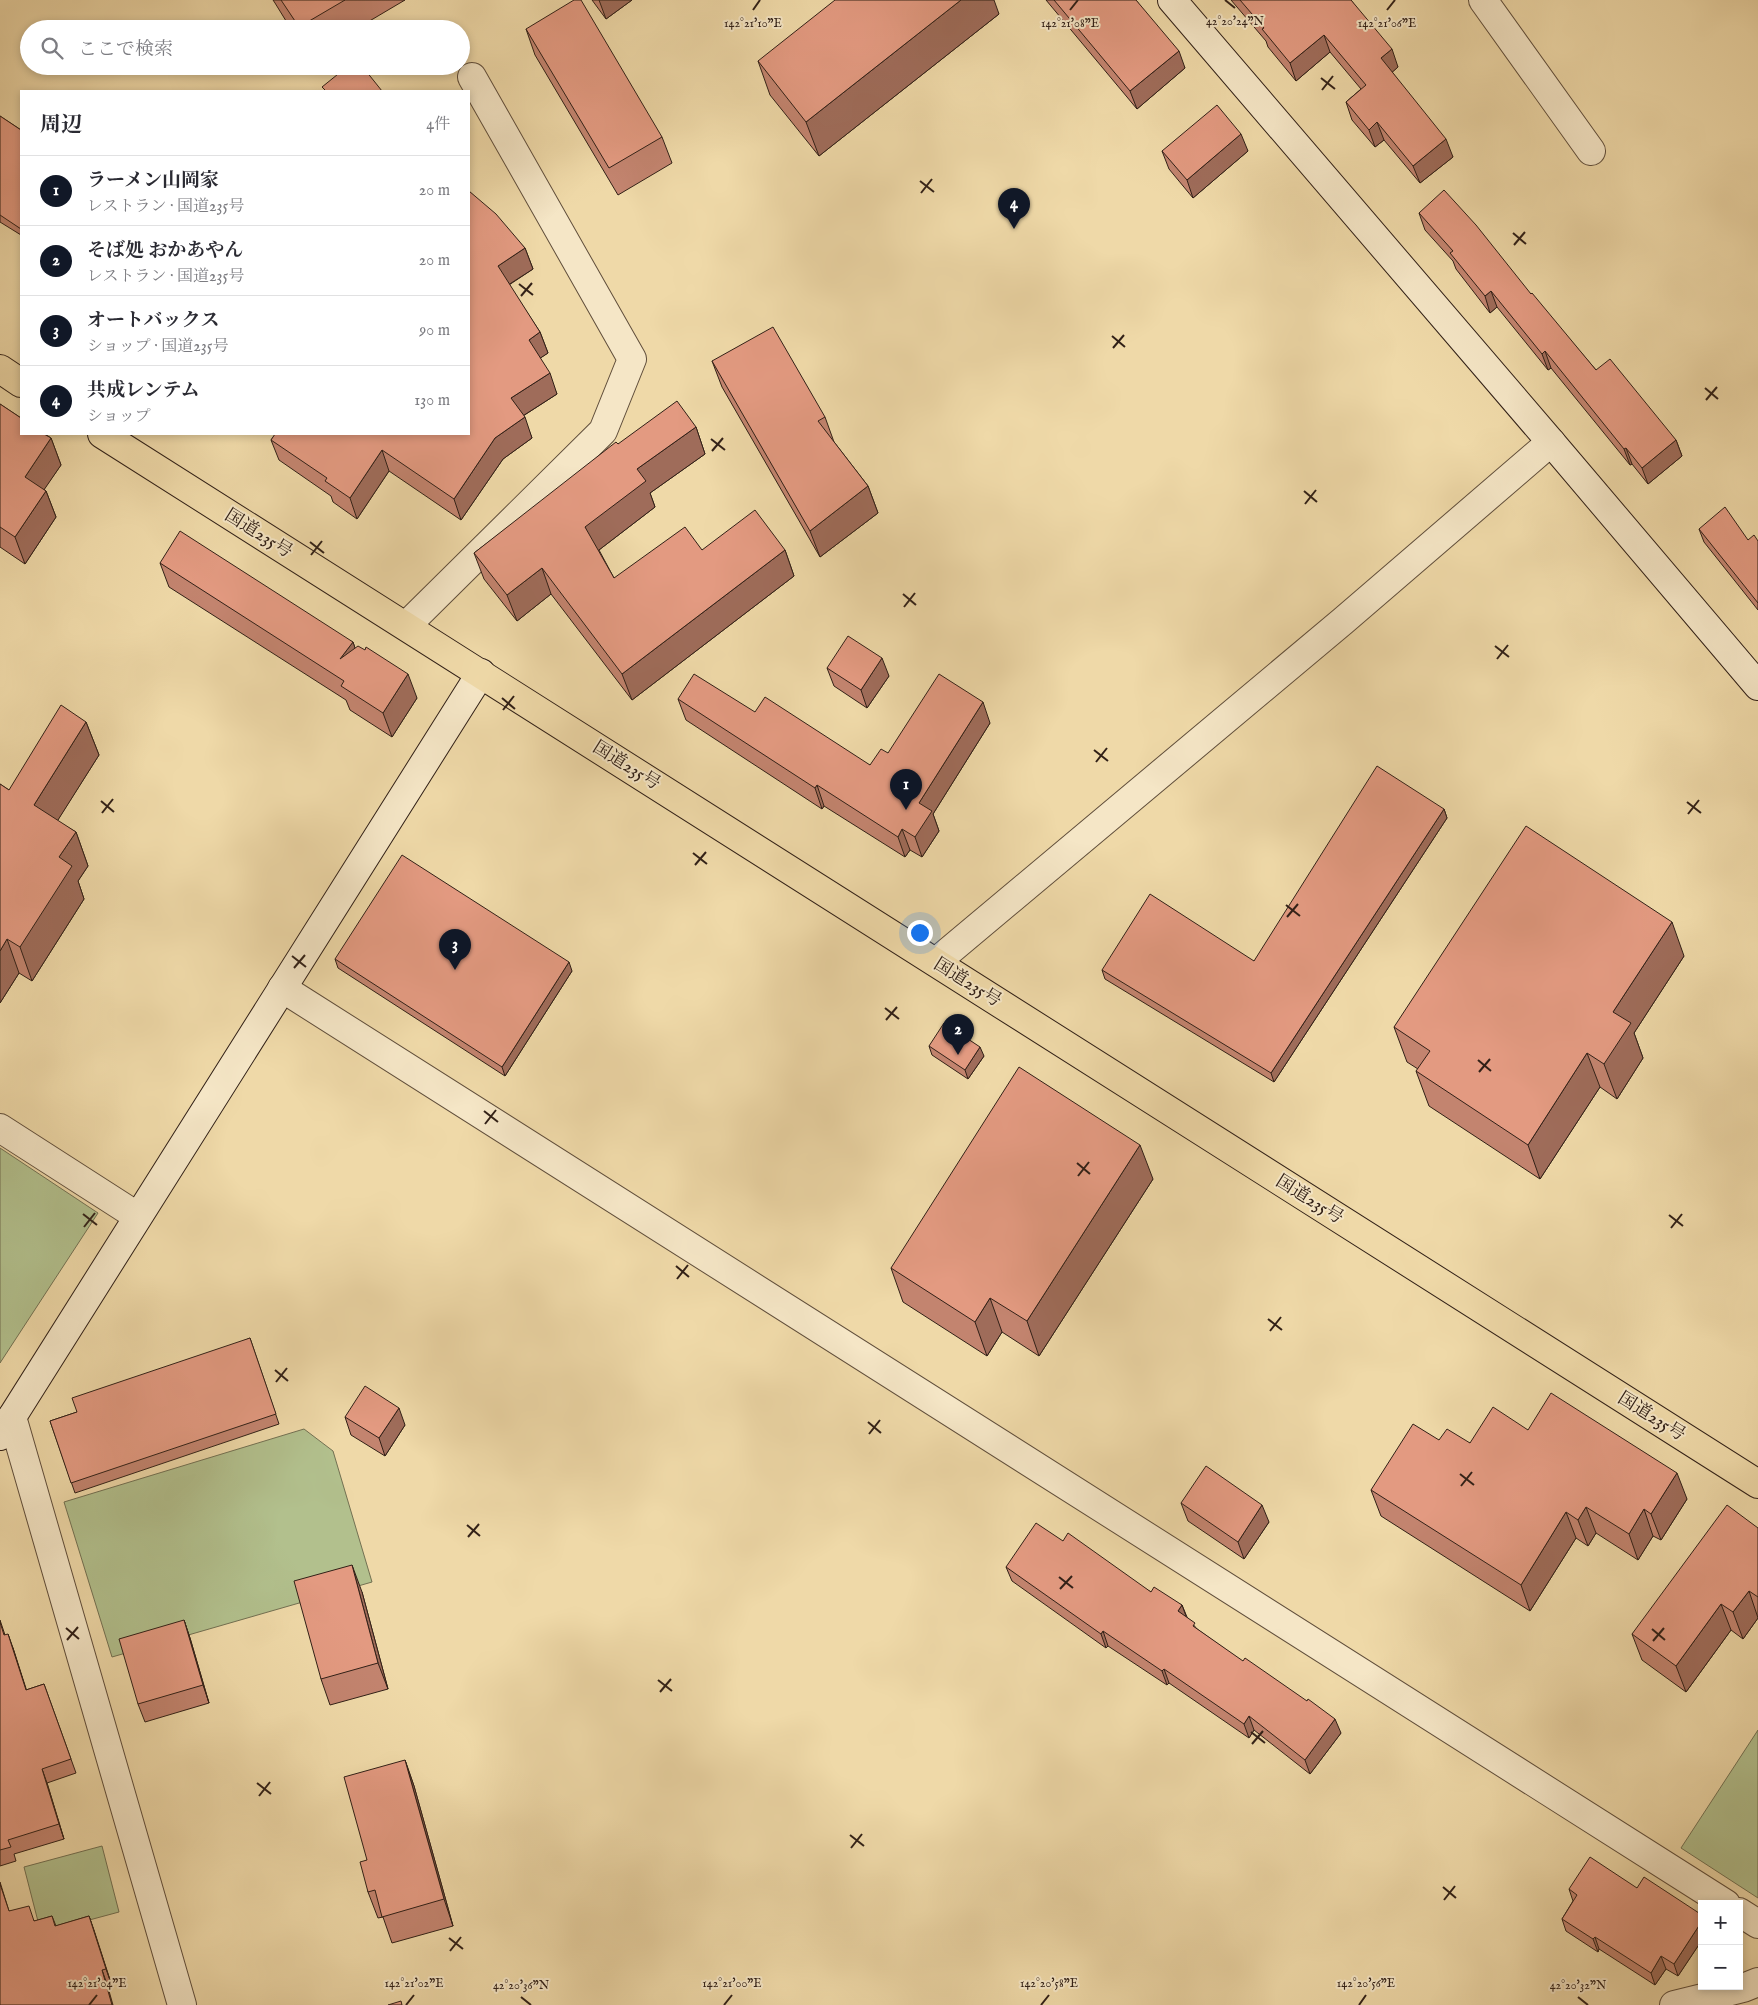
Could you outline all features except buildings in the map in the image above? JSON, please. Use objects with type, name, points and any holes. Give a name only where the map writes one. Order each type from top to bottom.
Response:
[{"type":"highway","points":[[0,369],[20,382]]},
{"type":"highway","name":"国道235号","points":[[104,435],[1758,1484]]},
{"type":"street","points":[[1172,0],[1758,686]]},
{"type":"street","points":[[1483,0],[1591,151]]},
{"type":"street","points":[[406,626],[603,431],[632,359],[472,77]]},
{"type":"street","points":[[936,962],[1336,628],[1551,442]]},
{"type":"street","points":[[182,2005],[6,1427],[137,1216],[481,674]]},
{"type":"street","points":[[282,988],[1720,1900]]},
{"type":"street","points":[[0,1128],[137,1216]]},
{"type":"street","points":[[1743,1915],[1758,1924]]},
{"type":"street","points":[[1674,2005],[1743,1988],[1758,1982]]},
{"type":"green space","points":[[0,1148],[98,1213],[0,1363]]},
{"type":"green space","points":[[304,1429],[333,1451],[372,1582],[112,1657],[64,1502]]},
{"type":"green space","points":[[1758,1730],[1758,1898],[1681,1848]]},
{"type":"green space","points":[[102,1846],[119,1912],[41,1933],[24,1867]]},
{"type":"place","name":"共成レンテム","points":[[1014,229]]},
{"type":"place","name":"ラーメン山岡家","points":[[906,810]]},
{"type":"place","name":"オートバックス","points":[[455,970]]},
{"type":"place","name":"そば処 おかあやん","points":[[958,1055]]}]
